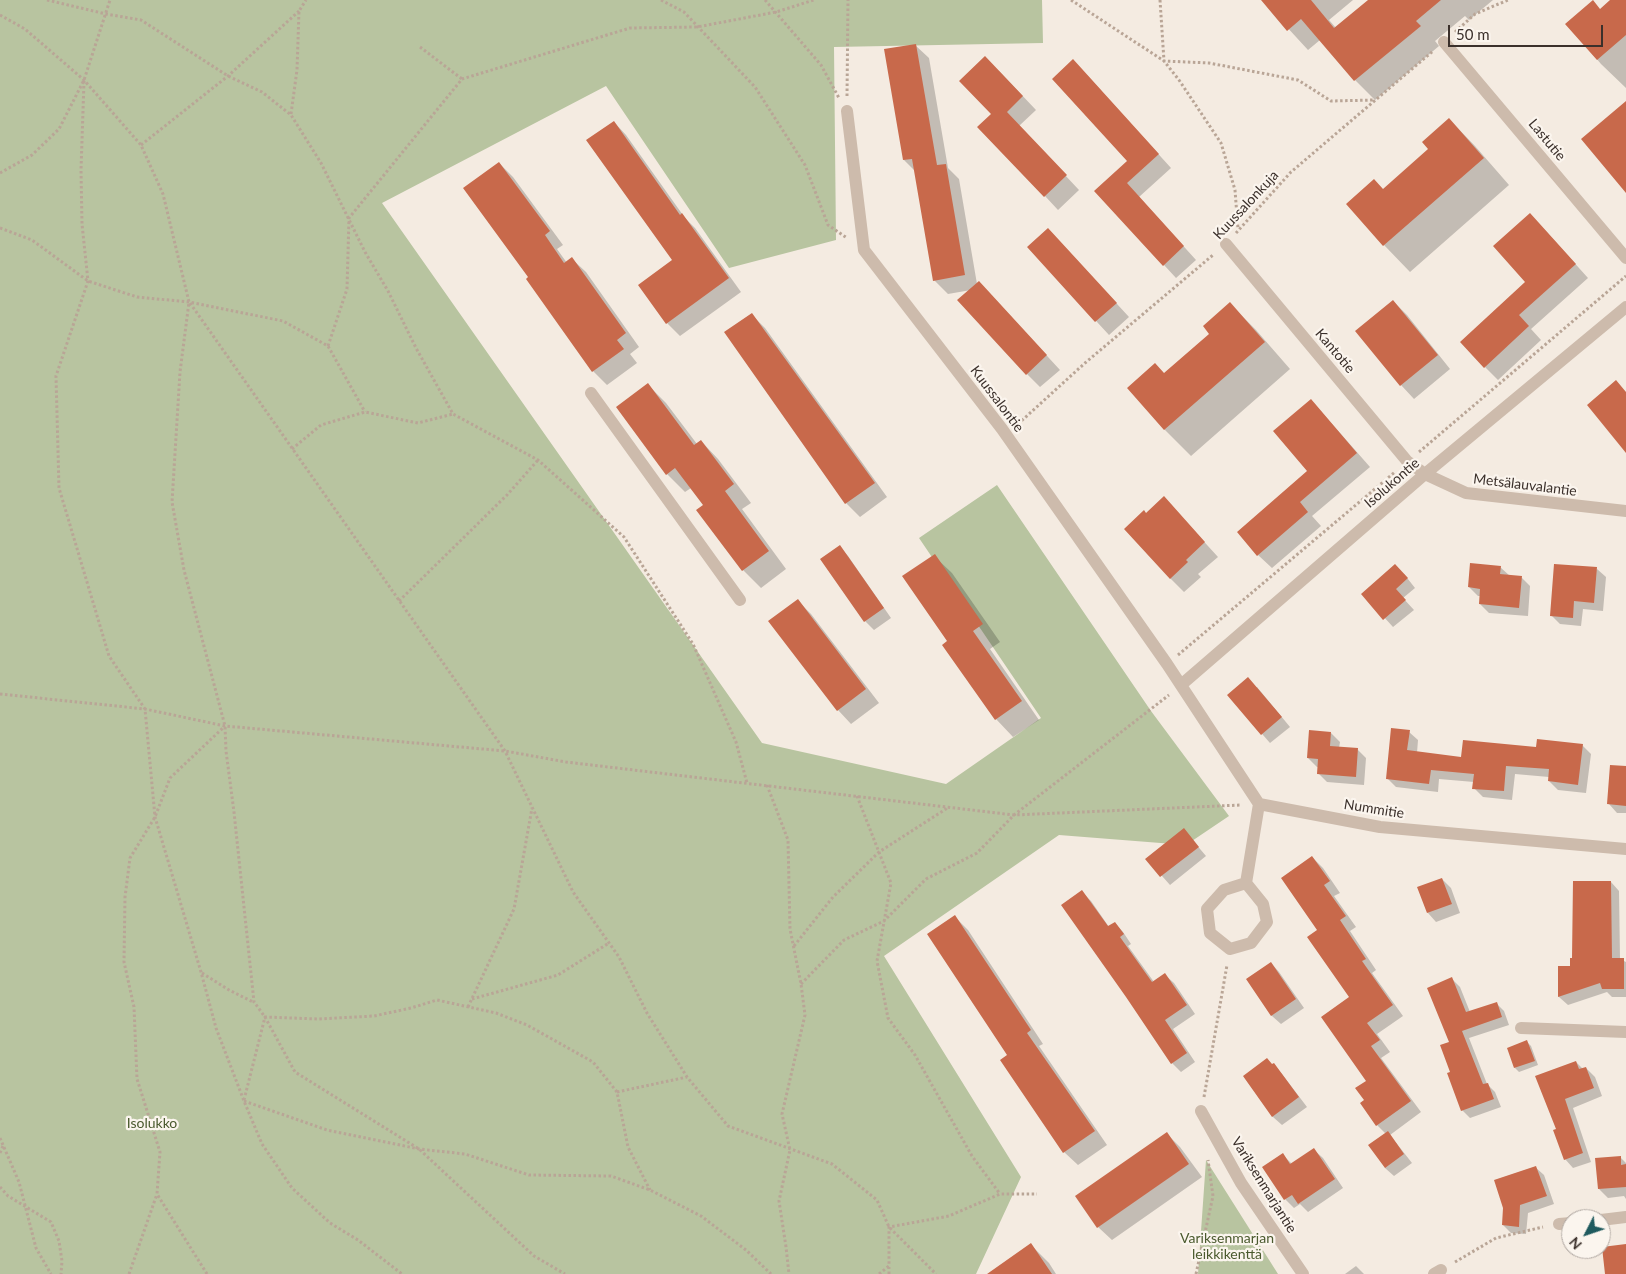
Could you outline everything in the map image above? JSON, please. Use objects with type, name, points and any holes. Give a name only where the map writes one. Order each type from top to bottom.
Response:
[{"type":"street","name":"Lastutie","points":[[1444,42],[1626,258]]},
{"type":"street","points":[[847,111],[864,250]]},
{"type":"street","name":"Kantotie","points":[[1226,244],[1407,461],[1425,474]]},
{"type":"street","name":"Kuussalontie","points":[[864,250],[1006,434],[1181,685]]},
{"type":"street","name":"Isolukontie","points":[[1181,685],[1425,474],[1626,307]]},
{"type":"street","points":[[591,393],[740,600]]},
{"type":"street","name":"Metsälauvalantie","points":[[1425,474],[1466,493],[1626,512]]},
{"type":"street","points":[[1181,685],[1259,804],[1246,883],[1263,904],[1267,922],[1251,943],[1230,950],[1210,933],[1207,909],[1224,890],[1246,883]]},
{"type":"street","name":"Nummitie","points":[[1259,804],[1380,827],[1626,849]]},
{"type":"street","points":[[1521,1028],[1626,1032]]},
{"type":"street","name":"Variksenmarjantie","points":[[1201,1111],[1242,1183],[1303,1274]]},
{"type":"street","points":[[1611,1219],[1626,1218]]},
{"type":"path","points":[[47,0],[141,20],[228,76],[262,92],[291,115],[321,163],[365,252],[388,291],[416,348],[453,414],[538,460],[624,537],[693,644],[736,742],[747,782]]},
{"type":"path","points":[[0,173],[32,155],[59,129],[84,80],[110,0]]},
{"type":"path","points":[[141,145],[228,76],[299,11],[306,0]]},
{"type":"path","points":[[661,0],[684,12],[755,87],[804,165],[828,225],[864,250]]},
{"type":"path","points":[[765,0],[821,65],[847,111]]},
{"type":"path","points":[[328,346],[347,289],[349,218],[462,79],[630,28],[697,27],[776,12],[814,0]]},
{"type":"path","points":[[847,111],[848,0]]},
{"type":"path","points":[[1071,0],[1164,62],[1179,80],[1221,144],[1235,190],[1238,230]]},
{"type":"path","points":[[1160,0],[1164,62]]},
{"type":"path","name":"Kuussalonkuja","points":[[1006,434],[1085,363],[1226,244],[1291,172],[1475,14],[1508,0]]},
{"type":"path","points":[[291,115],[297,70],[299,11]]},
{"type":"path","points":[[0,15],[25,29],[84,80],[141,145],[163,194],[189,302],[180,372],[172,502],[184,570],[225,726],[226,751],[254,1002]]},
{"type":"path","points":[[420,48],[462,79]]},
{"type":"path","points":[[1164,62],[1209,63],[1298,80],[1331,102],[1376,100]]},
{"type":"path","points":[[84,80],[81,170],[82,224],[88,281],[56,376],[60,488],[108,656],[145,710],[155,818],[216,1028],[262,1144],[292,1188],[330,1223],[358,1240],[402,1274]]},
{"type":"path","points":[[0,228],[32,240],[88,281],[138,297],[189,302],[283,321],[328,346],[365,412]]},
{"type":"path","points":[[189,302],[505,751],[573,892],[619,957],[647,1013],[687,1077],[728,1126],[832,1164],[877,1200],[889,1227],[936,1274]]},
{"type":"path","points":[[292,449],[321,425],[365,412],[418,423],[453,414]]},
{"type":"path","points":[[400,601],[507,495],[538,460]]},
{"type":"path","points":[[801,984],[844,940],[884,921],[926,879],[976,853],[1014,815],[1181,685]]},
{"type":"path","points":[[0,694],[145,710],[225,726],[505,751],[566,762],[1014,815],[1259,804]]},
{"type":"path","points":[[129,1274],[157,1194],[160,1152],[137,1079],[134,1007],[124,962],[125,897],[130,858],[155,818],[170,778],[225,726]]},
{"type":"path","points":[[767,785],[788,840],[790,929],[805,1015],[782,1114],[790,1150],[779,1202],[789,1274]]},
{"type":"path","points":[[857,796],[891,883],[877,961],[888,1018],[915,1056],[972,1156],[1000,1194]]},
{"type":"path","points":[[793,947],[833,898],[879,852],[949,807]]},
{"type":"path","points":[[468,1007],[514,909],[532,808]]},
{"type":"path","points":[[472,998],[558,975],[609,943]]},
{"type":"path","points":[[1201,1111],[1230,950]]},
{"type":"path","points":[[201,972],[229,990],[254,1002],[265,1017],[295,1072],[419,1149],[534,1256],[565,1274]]},
{"type":"path","points":[[265,1017],[374,1016],[437,1000],[496,1013],[527,1025],[593,1062],[616,1092],[628,1147],[650,1190]]},
{"type":"path","points":[[244,1101],[265,1017]]},
{"type":"path","points":[[616,1092],[687,1077]]},
{"type":"path","points":[[244,1101],[327,1130],[419,1149],[465,1154],[529,1175],[611,1176],[650,1190],[701,1216],[746,1250],[771,1274]]},
{"type":"path","points":[[0,1138],[19,1182],[36,1248],[51,1274]]},
{"type":"path","points":[[0,1153],[3,1145]]},
{"type":"path","points":[[1196,1274],[1213,1196],[1208,1159]]},
{"type":"path","points":[[0,1187],[8,1196],[50,1222],[59,1241],[62,1261],[61,1274]]},
{"type":"path","points":[[157,1194],[207,1274]]},
{"type":"path","points":[[889,1227],[949,1216],[1000,1194],[1037,1194]]},
{"type":"path","points":[[1438,1272],[1496,1238],[1561,1224]]},
{"type":"path","points":[[888,1274],[889,1227]]},
{"type":"path","points":[[879,1274],[889,1266]]},
{"type":"green space","name":"Isolukko","points":[[0,0],[1042,0],[1043,43],[834,47],[836,240],[729,268],[606,86],[382,203],[762,743],[946,784],[1041,718],[919,538],[997,485],[1151,711],[1229,816],[1186,845],[1059,835],[884,956],[1021,1177],[976,1274],[0,1274]]},
{"type":"green space","name":"Variksenmarjan leikkikenttä","points":[[1206,1160],[1278,1274],[1198,1274]]},
{"type":"building","points":[[1261,0],[1311,0],[1334,28],[1368,0],[1441,0],[1416,21],[1421,26],[1354,81],[1301,19],[1287,31]]},
{"type":"building","points":[[1593,0],[1600,9],[1610,0],[1626,0],[1626,35],[1597,60],[1565,24]]},
{"type":"building","points":[[916,44],[937,165],[946,164],[965,275],[933,281],[912,159],[903,160],[884,49]]},
{"type":"building","points":[[985,56],[1023,96],[1007,112],[1067,175],[1044,197],[977,127],[991,114],[959,81]]},
{"type":"building","points":[[1073,59],[1159,154],[1127,183],[1184,246],[1163,266],[1094,191],[1127,161],[1052,79]]},
{"type":"building","points":[[1626,101],[1626,193],[1581,139]]},
{"type":"building","points":[[1449,118],[1484,158],[1383,246],[1346,204],[1374,179],[1383,189],[1428,149],[1422,142]]},
{"type":"building","points":[[614,121],[680,215],[682,213],[729,278],[666,324],[638,285],[672,260],[586,140]]},
{"type":"building","points":[[499,162],[550,231],[545,235],[564,263],[572,257],[626,333],[617,340],[624,349],[592,372],[526,279],[528,277],[463,188]]},
{"type":"building","points":[[1530,213],[1576,264],[1519,315],[1529,326],[1484,368],[1460,342],[1525,282],[1493,246]]},
{"type":"building","points":[[1048,228],[1117,303],[1095,322],[1027,247]]},
{"type":"building","points":[[979,281],[1047,355],[1026,375],[957,300]]},
{"type":"building","points":[[1393,300],[1438,355],[1400,386],[1355,331]]},
{"type":"building","points":[[1230,302],[1265,342],[1164,430],[1127,388],[1155,363],[1164,373],[1209,334],[1203,326]]},
{"type":"building","points":[[752,313],[875,483],[845,504],[724,332]]},
{"type":"building","points":[[1616,380],[1626,392],[1626,453],[1587,405]]},
{"type":"building","points":[[648,383],[694,445],[701,440],[734,484],[725,491],[769,551],[742,571],[696,510],[703,505],[675,468],[666,475],[616,407]]},
{"type":"building","points":[[1311,399],[1357,453],[1300,502],[1308,512],[1257,556],[1237,532],[1307,471],[1273,431]]},
{"type":"building","points":[[1164,496],[1205,542],[1170,579],[1124,529],[1144,510],[1146,513]]},
{"type":"building","points":[[840,545],[884,608],[864,622],[820,559]]},
{"type":"building","points":[[935,554],[983,624],[973,631],[1022,701],[995,720],[942,645],[947,641],[902,576]]},
{"type":"building","points":[[1470,563],[1501,566],[1500,574],[1522,576],[1519,608],[1479,604],[1480,589],[1468,587]]},
{"type":"building","points":[[1395,564],[1408,578],[1396,589],[1406,600],[1383,620],[1361,594]]},
{"type":"building","points":[[1554,564],[1597,567],[1594,603],[1574,601],[1573,618],[1550,616]]},
{"type":"building","points":[[798,599],[866,689],[837,711],[768,621]]},
{"type":"building","points":[[1248,677],[1282,717],[1261,735],[1227,695]]},
{"type":"building","points":[[1391,728],[1410,730],[1407,750],[1461,757],[1463,740],[1536,747],[1537,739],[1583,744],[1578,785],[1548,781],[1549,769],[1506,766],[1504,791],[1472,789],[1474,774],[1431,770],[1429,784],[1386,779]]},
{"type":"building","points":[[1309,730],[1331,732],[1330,746],[1358,748],[1356,777],[1317,774],[1318,759],[1307,758]]},
{"type":"building","points":[[1610,765],[1626,766],[1626,806],[1607,804]]},
{"type":"building","points":[[1184,828],[1199,847],[1160,877],[1145,859]]},
{"type":"building","points":[[1312,856],[1330,881],[1324,885],[1346,916],[1340,920],[1366,959],[1362,961],[1393,1005],[1367,1023],[1380,1040],[1371,1046],[1411,1101],[1376,1126],[1360,1103],[1364,1100],[1355,1088],[1366,1081],[1321,1017],[1349,997],[1307,937],[1317,930],[1281,878]]},
{"type":"building","points":[[1442,878],[1452,904],[1427,913],[1417,887]]},
{"type":"building","points":[[1573,881],[1611,881],[1612,958],[1624,958],[1624,989],[1602,989],[1600,983],[1558,997],[1558,966],[1570,966],[1570,958],[1572,958]]},
{"type":"building","points":[[1082,890],[1108,926],[1115,922],[1124,934],[1120,937],[1152,982],[1165,973],[1187,1005],[1165,1020],[1187,1053],[1171,1064],[1061,905]]},
{"type":"building","points":[[955,915],[1031,1030],[1027,1033],[1095,1131],[1063,1153],[1000,1060],[1007,1055],[927,934]]},
{"type":"building","points":[[1271,962],[1296,999],[1271,1016],[1246,979]]},
{"type":"building","points":[[1452,977],[1466,1012],[1497,1002],[1502,1017],[1462,1031],[1483,1084],[1488,1083],[1494,1099],[1461,1111],[1447,1073],[1450,1072],[1440,1045],[1449,1042],[1427,988]]},
{"type":"building","points":[[1527,1040],[1535,1061],[1514,1068],[1507,1048]]},
{"type":"building","points":[[1267,1058],[1272,1064],[1274,1063],[1299,1097],[1272,1117],[1243,1076]]},
{"type":"building","points":[[1576,1061],[1579,1069],[1586,1067],[1594,1088],[1565,1099],[1583,1153],[1564,1160],[1553,1130],[1556,1129],[1535,1076]]},
{"type":"building","points":[[1388,1131],[1404,1154],[1385,1168],[1368,1145]]},
{"type":"building","points":[[1167,1132],[1189,1164],[1097,1228],[1075,1196]]},
{"type":"building","points":[[1314,1148],[1335,1179],[1298,1204],[1292,1195],[1284,1200],[1262,1167],[1283,1153],[1290,1164]]},
{"type":"building","points":[[1621,1156],[1621,1165],[1626,1164],[1626,1187],[1598,1189],[1595,1158]]},
{"type":"building","points":[[1536,1166],[1547,1196],[1520,1205],[1519,1227],[1502,1225],[1503,1208],[1494,1180]]},
{"type":"building","points":[[1031,1243],[1052,1274],[987,1274]]},
{"type":"building","points":[[1626,1244],[1626,1274],[1605,1274],[1603,1259],[1611,1259],[1611,1246]]}]
